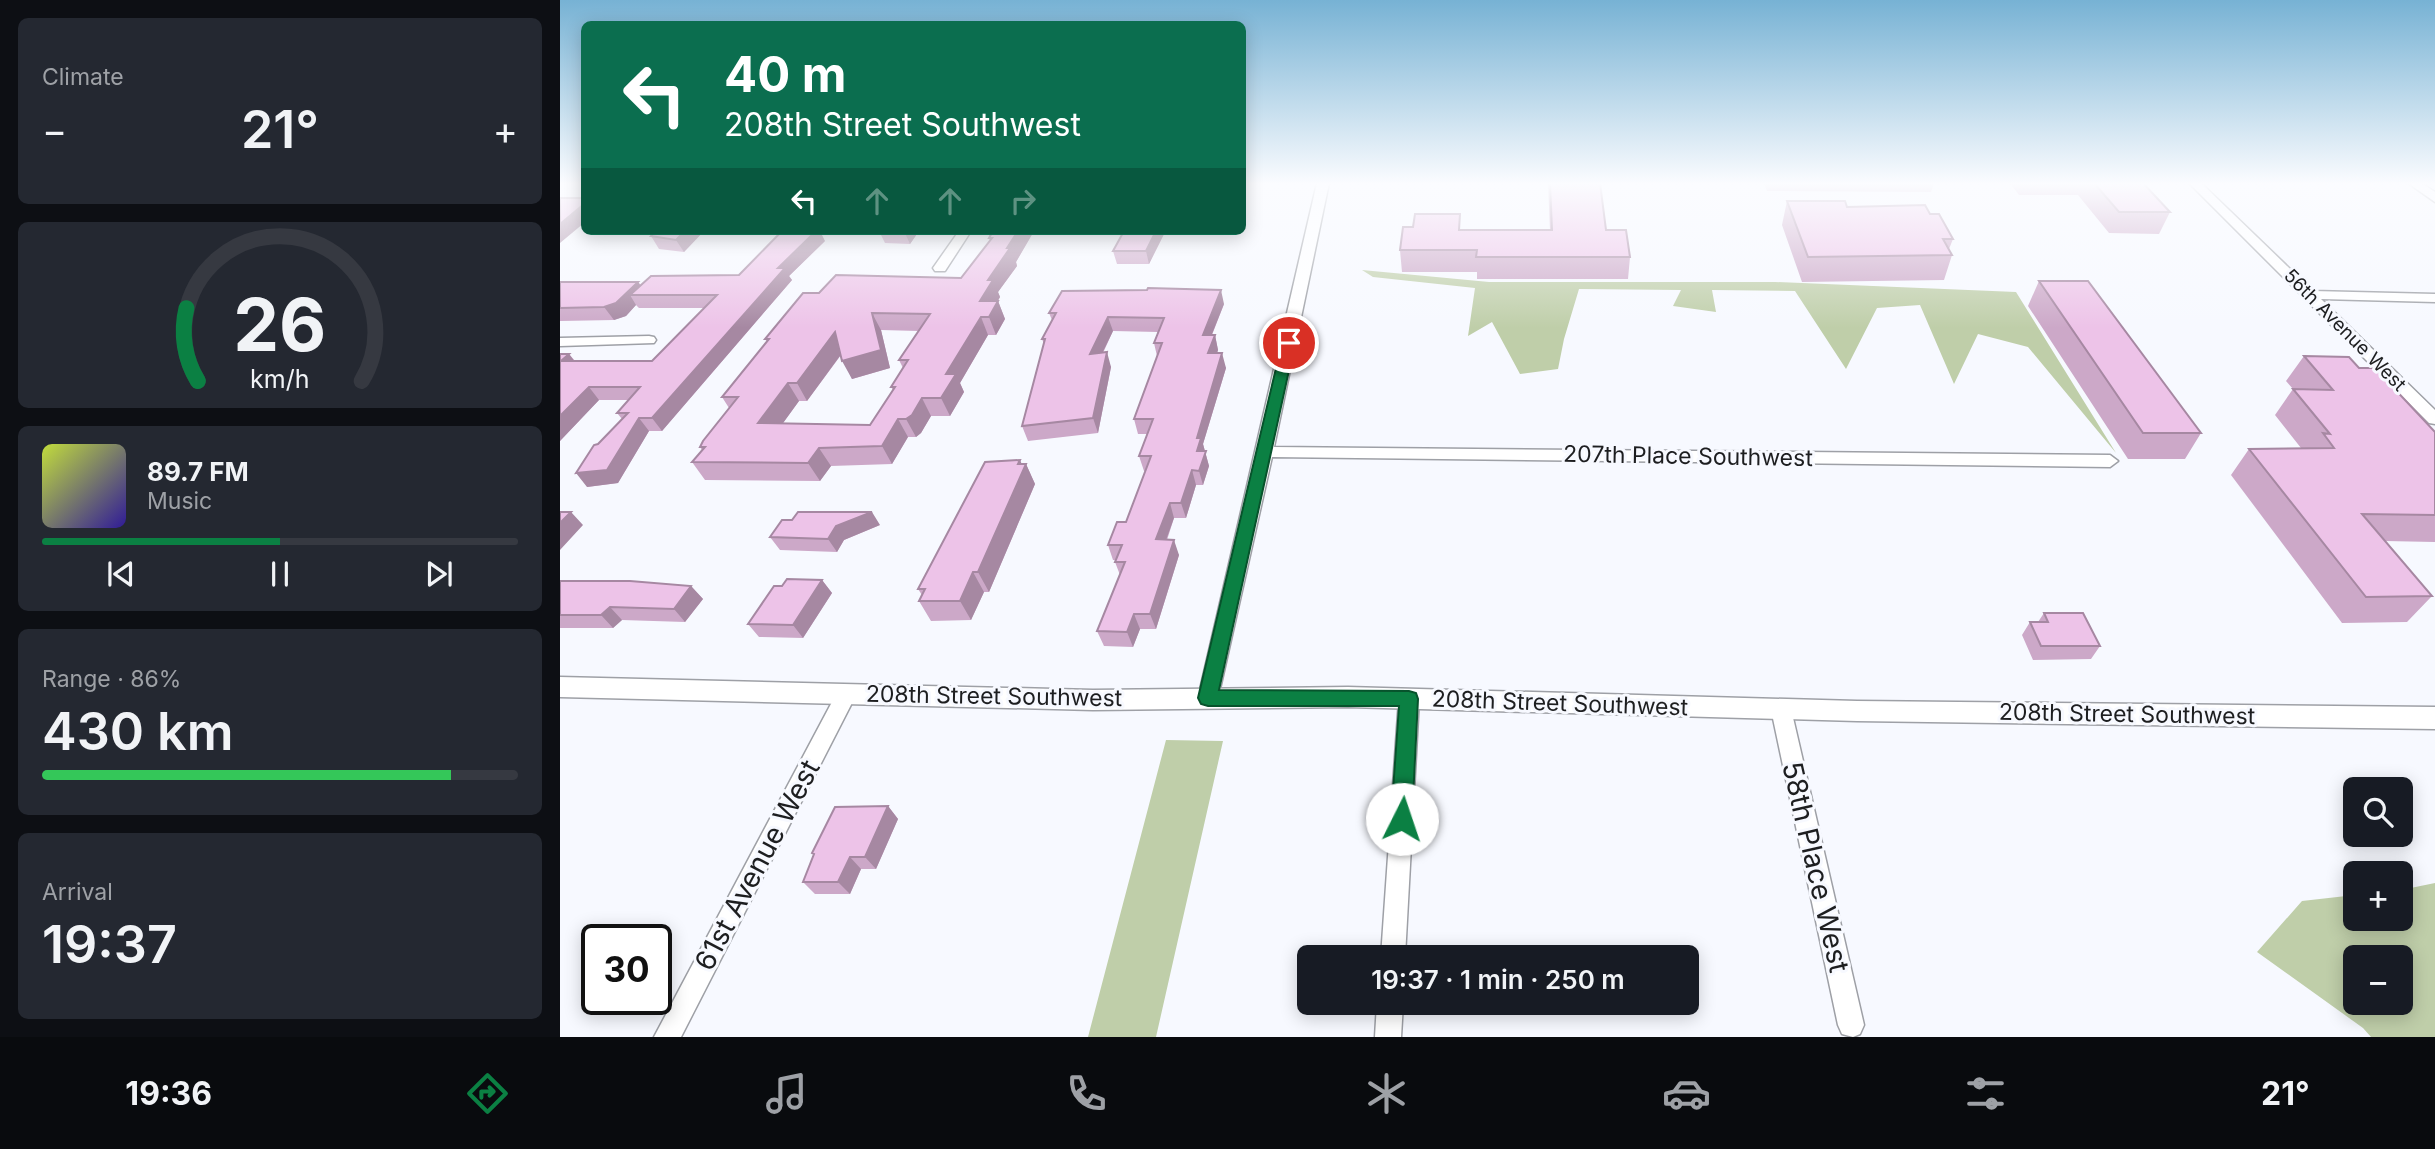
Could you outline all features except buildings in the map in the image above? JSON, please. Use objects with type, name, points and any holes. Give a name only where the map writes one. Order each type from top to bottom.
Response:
[{"type":"street","points":[[1208,698],[1313,231]]},
{"type":"street","name":"56th Avenue West","points":[[2246,231],[2435,419]]},
{"type":"street","points":[[940,268],[962,235]]},
{"type":"street","points":[[2312,295],[2435,298]]},
{"type":"street","points":[[560,342],[649,340]]},
{"type":"street","name":"207th Place Southwest","points":[[1265,452],[2110,461]]},
{"type":"street","name":"208th Street Southwest","points":[[560,687],[1093,700],[1168,697],[1409,699],[1781,709],[2435,718]]},
{"type":"street","name":"61st Avenue West","points":[[667,1037],[848,693]]},
{"type":"street","points":[[1394,945],[1409,699]]},
{"type":"street","name":"58th Place West","points":[[1781,709],[1851,1025]]},
{"type":"street","points":[[1388,1037],[1389,1015]]},
{"type":"green space","points":[[1362,270],[1489,282],[1775,282],[2016,292],[2116,453],[2028,347],[1978,334],[1954,384],[1920,305],[1877,308],[1846,369],[1795,291],[1712,290],[1716,312],[1673,306],[1681,290],[1579,289],[1558,369],[1520,374],[1492,322],[1468,336],[1475,288],[1373,277]]},
{"type":"green space","points":[[1166,740],[1223,741],[1156,1037],[1088,1037]]},
{"type":"green space","points":[[2435,883],[2435,1037],[2371,1037],[2345,1015],[2413,1015],[2413,945],[2343,945],[2343,1014],[2257,952],[2302,901],[2343,896],[2343,931],[2413,931],[2413,888]]},
{"type":"route","points":[[1289,343],[1208,698],[1409,699],[1402,819]]}]
